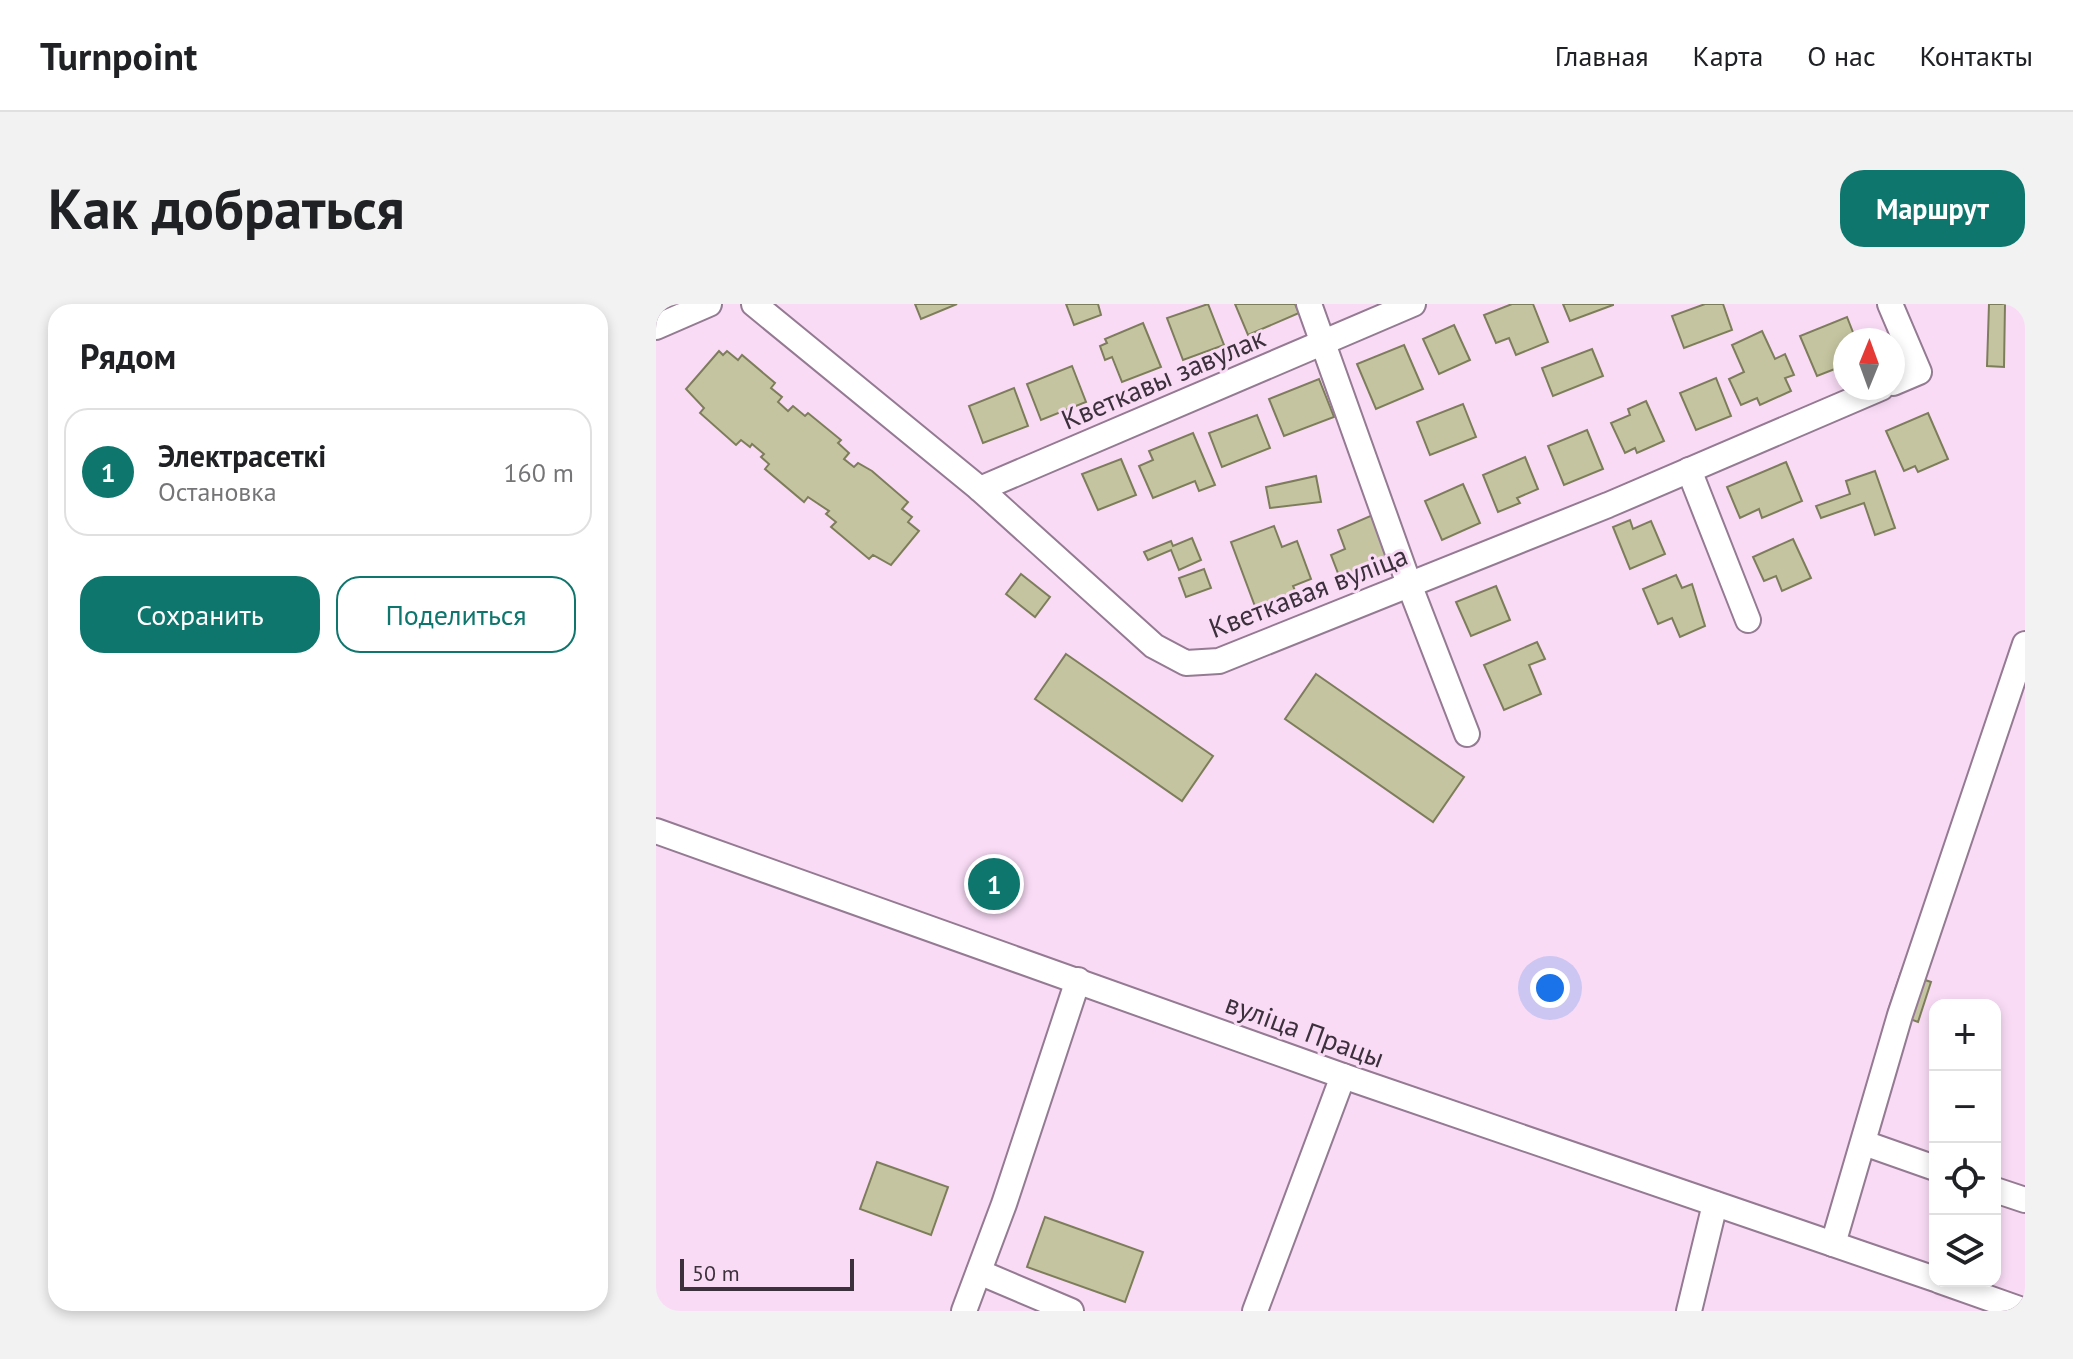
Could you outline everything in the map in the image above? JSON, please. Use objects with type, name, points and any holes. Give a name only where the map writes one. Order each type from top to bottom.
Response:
[{"type":"street","points":[[656,327],[709,304]]},
{"type":"street","name":"Кветкавая вуліца","points":[[754,304],[980,489],[1154,646],[1186,663],[1219,661],[1853,400]]},
{"type":"street","points":[[1309,304],[1325,341],[1409,584],[1467,734]]},
{"type":"street","name":"Кветкавы завулак","points":[[980,489],[1413,304]]},
{"type":"street","points":[[1890,304],[1900,328]]},
{"type":"street","points":[[1905,339],[1919,372],[1905,378]]},
{"type":"street","points":[[1689,470],[1748,620]]},
{"type":"street","points":[[1833,1244],[1900,1015],[2025,644]]},
{"type":"street","name":"вуліца Працы","points":[[656,831],[1343,1076],[1929,1277]]},
{"type":"street","points":[[964,1311],[1078,980]]},
{"type":"street","points":[[1255,1311],[1343,1076]]},
{"type":"street","points":[[1864,1143],[1929,1166]]},
{"type":"street","points":[[2001,1192],[2025,1200]]},
{"type":"street","points":[[1689,1311],[1715,1204]]},
{"type":"street","points":[[979,1272],[1071,1311]]},
{"type":"street","name":"вуліца Працы","points":[[1957,1287],[2025,1311]]},
{"type":"building","points":[[915,304],[957,304],[921,319]]},
{"type":"building","points":[[1066,304],[1098,304],[1101,315],[1074,325]]},
{"type":"building","points":[[1208,304],[1224,345],[1183,360],[1167,318]]},
{"type":"building","points":[[1235,304],[1295,304],[1299,313],[1248,335]]},
{"type":"building","points":[[1512,304],[1533,304],[1548,342],[1516,355],[1509,338],[1496,343],[1484,315]]},
{"type":"building","points":[[1563,304],[1613,304],[1613,305],[1570,321]]},
{"type":"building","points":[[1705,304],[1723,304],[1732,330],[1684,348],[1672,316]]},
{"type":"building","points":[[1989,304],[2005,304],[2004,367],[1987,366]]},
{"type":"building","points":[[1847,317],[1851,328],[1833,328],[1833,370],[1817,376],[1800,336]]},
{"type":"building","points":[[1143,323],[1161,367],[1122,382],[1112,357],[1105,360],[1100,346],[1107,343],[1105,339]]},
{"type":"building","points":[[1454,325],[1470,360],[1439,374],[1423,339]]},
{"type":"building","points":[[1762,331],[1775,359],[1785,354],[1794,375],[1785,378],[1791,391],[1760,405],[1757,398],[1741,405],[1729,379],[1744,372],[1732,345]]},
{"type":"building","points":[[1404,345],[1423,389],[1376,409],[1357,364]]},
{"type":"building","points":[[1592,349],[1603,376],[1553,396],[1542,368]]},
{"type":"building","points":[[719,351],[723,355],[727,351],[738,360],[742,355],[775,383],[771,388],[782,397],[778,402],[788,411],[793,406],[805,416],[808,413],[841,440],[838,443],[849,453],[844,459],[854,467],[858,463],[872,471],[908,502],[902,509],[912,517],[908,522],[919,531],[891,565],[873,555],[869,559],[831,527],[836,522],[826,514],[829,511],[808,497],[804,502],[765,469],[769,464],[761,457],[764,454],[741,440],[736,445],[700,413],[704,408],[686,389]]},
{"type":"building","points":[[1072,366],[1086,402],[1041,420],[1027,384]]},
{"type":"building","points":[[1716,378],[1731,416],[1696,430],[1680,393]]},
{"type":"building","points":[[1319,379],[1334,417],[1284,436],[1269,399]]},
{"type":"building","points":[[1014,388],[1028,426],[983,443],[969,406]]},
{"type":"building","points":[[1646,401],[1664,441],[1637,453],[1635,448],[1625,453],[1611,423],[1630,415],[1628,409]]},
{"type":"building","points":[[1463,404],[1476,437],[1430,455],[1417,422]]},
{"type":"building","points":[[1928,413],[1948,459],[1918,472],[1915,466],[1904,471],[1886,431]]},
{"type":"building","points":[[1257,415],[1270,448],[1222,467],[1209,433]]},
{"type":"building","points":[[1587,430],[1603,469],[1564,485],[1548,446]]},
{"type":"building","points":[[1193,433],[1215,485],[1199,491],[1195,481],[1153,498],[1139,466],[1153,460],[1149,451]]},
{"type":"building","points":[[1525,457],[1538,489],[1517,498],[1520,503],[1498,512],[1483,475]]},
{"type":"building","points":[[1121,459],[1136,495],[1098,510],[1082,474]]},
{"type":"building","points":[[1786,462],[1802,501],[1762,518],[1759,509],[1740,518],[1727,487]]},
{"type":"building","points":[[1875,471],[1895,528],[1875,535],[1864,503],[1821,518],[1816,506],[1850,494],[1846,481]]},
{"type":"building","points":[[1316,476],[1321,502],[1270,508],[1266,487]]},
{"type":"building","points":[[1463,484],[1480,523],[1442,540],[1425,501]]},
{"type":"building","points":[[1375,514],[1394,560],[1341,581],[1331,555],[1345,549],[1338,530]]},
{"type":"building","points":[[1630,520],[1633,529],[1651,521],[1665,554],[1630,569],[1613,527]]},
{"type":"building","points":[[1274,526],[1282,547],[1297,541],[1311,579],[1293,586],[1296,593],[1256,609],[1231,542]]},
{"type":"building","points":[[1192,538],[1201,560],[1179,570],[1171,550],[1148,560],[1144,552],[1171,541],[1173,546]]},
{"type":"building","points":[[1793,539],[1811,578],[1782,591],[1776,576],[1764,581],[1753,557]]},
{"type":"building","points":[[1204,569],[1211,588],[1186,597],[1179,578]]},
{"type":"building","points":[[1021,574],[1050,597],[1035,617],[1006,594]]},
{"type":"building","points":[[1676,575],[1682,588],[1692,584],[1705,626],[1680,637],[1672,618],[1658,624],[1643,589]]},
{"type":"building","points":[[1496,586],[1510,620],[1471,636],[1456,602]]},
{"type":"building","points":[[1537,642],[1545,659],[1529,665],[1541,694],[1504,710],[1484,665]]},
{"type":"building","points":[[1066,654],[1213,756],[1182,801],[1035,699]]},
{"type":"building","points":[[1316,674],[1464,777],[1433,822],[1285,719]]},
{"type":"building","points":[[1901,972],[1931,982],[1918,1022],[1888,1011]]},
{"type":"building","points":[[877,1162],[948,1187],[931,1235],[860,1209]]},
{"type":"building","points":[[1045,1217],[1143,1252],[1125,1302],[1027,1267]]},
{"type":"place","name":"Электрасеткі","points":[[994,884]]}]
